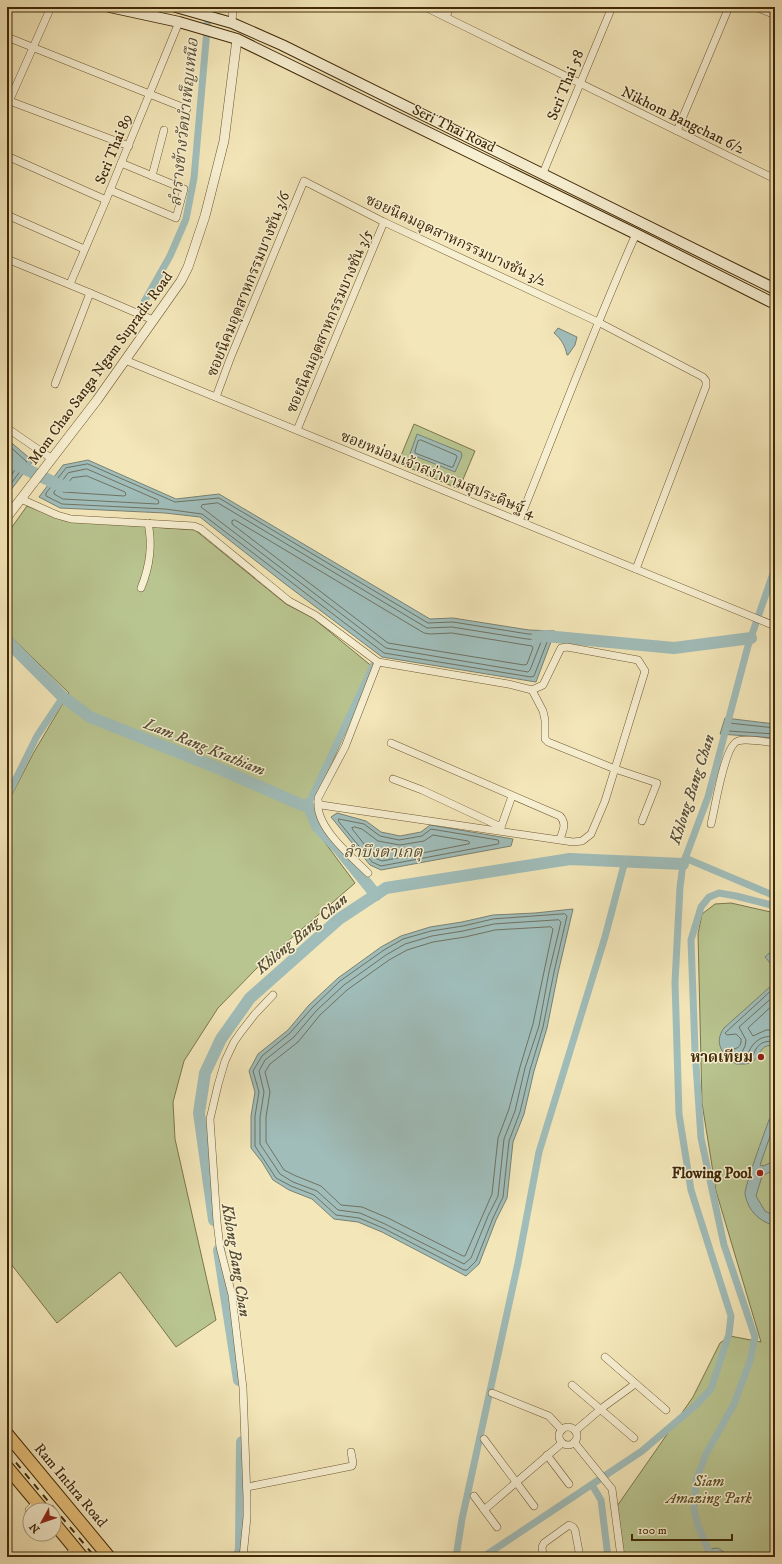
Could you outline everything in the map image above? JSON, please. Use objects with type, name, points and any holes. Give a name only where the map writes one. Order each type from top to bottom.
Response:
[{"type":"highway","name":"Ram Inthra Road","points":[[7,1434],[109,1557]]},
{"type":"highway","points":[[7,1467],[36,1502]]},
{"type":"highway","points":[[62,1535],[76,1555]]},
{"type":"main road","name":"Seri Thai Road","points":[[110,7],[207,29],[237,39],[636,234],[775,304]]},
{"type":"main road","name":"Seri Thai Road","points":[[176,7],[232,23],[282,45],[775,289]]},
{"type":"main road","points":[[636,234],[640,222]]},
{"type":"street","points":[[51,7],[8,102],[129,146]]},
{"type":"street","points":[[232,23],[233,7]]},
{"type":"street","name":"Nikhom Bangchan 6/2","points":[[425,7],[775,179]]},
{"type":"street","points":[[446,17],[450,7]]},
{"type":"street","name":"Seri Thai 58","points":[[543,173],[612,7]]},
{"type":"street","points":[[677,131],[729,7]]},
{"type":"street","points":[[756,7],[775,15]]},
{"type":"street","name":"Seri Thai 89","points":[[70,284],[129,146],[179,22]]},
{"type":"street","points":[[7,36],[187,109]]},
{"type":"street","name":"Mom Chao Sanga Ngam Supradit Road","points":[[7,517],[97,400],[181,281],[188,267],[204,216],[224,141],[237,39]]},
{"type":"street","points":[[152,176],[164,130]]},
{"type":"street","points":[[7,156],[106,200]]},
{"type":"street","points":[[110,190],[176,218],[184,189],[121,163]]},
{"type":"street","name":"ซอยนิคมอุตสาหกรรมบางชัน 3/2","points":[[304,181],[384,222],[598,322],[698,373],[706,382],[706,386],[636,569]]},
{"type":"street","name":"ซอยนิคมอุตสาหกรรมบางชัน 3/6","points":[[216,397],[230,359],[304,181]]},
{"type":"street","points":[[7,216],[84,249]]},
{"type":"street","name":"ซอยนิคมอุตสาหกรรมบางชัน 3/5","points":[[297,430],[384,222]]},
{"type":"street","points":[[520,521],[598,322],[636,234]]},
{"type":"street","points":[[7,259],[90,292],[153,320]]},
{"type":"street","points":[[55,384],[90,292]]},
{"type":"street","name":"ซอยหม่อมเจ้าสง่างามสุประดิษฐ์ 4","points":[[125,360],[772,625]]},
{"type":"street","points":[[7,428],[50,461]]},
{"type":"street","points":[[24,496],[57,515],[71,519],[194,526],[201,528],[289,601],[315,615],[378,662],[532,690],[543,685],[562,648],[638,660],[646,671],[605,800],[590,834],[582,841],[339,808],[321,805],[318,802]]},
{"type":"street","points":[[141,588],[147,575],[151,555],[151,537],[148,523]]},
{"type":"street","points":[[368,873],[334,838],[325,826],[319,813],[318,798],[345,747],[378,662]]},
{"type":"street","points":[[532,690],[543,711],[545,720],[544,739],[548,742],[615,769],[657,783],[642,821]]},
{"type":"street","points":[[711,824],[716,794],[729,752],[734,743],[739,740],[775,743]]},
{"type":"street","points":[[391,743],[560,816],[564,820],[565,824],[560,839]]},
{"type":"street","points":[[393,779],[422,790],[501,829]]},
{"type":"street","points":[[501,829],[512,796]]},
{"type":"street","points":[[243,1557],[247,1517],[245,1418],[238,1340],[232,1295],[222,1254],[217,1222],[210,1119],[225,1061],[234,1042],[255,1014],[273,995]]},
{"type":"street","points":[[605,1357],[666,1410]]},
{"type":"street","points":[[575,1432],[600,1409],[635,1384]]},
{"type":"street","points":[[572,1385],[634,1438]]},
{"type":"street","points":[[492,1393],[549,1416],[562,1430]]},
{"type":"street","points":[[570,1428],[575,1432],[576,1437],[574,1442],[569,1445],[562,1442],[559,1435],[562,1430],[570,1428]]},
{"type":"street","points":[[484,1440],[534,1506]]},
{"type":"street","points":[[484,1510],[562,1442]]},
{"type":"street","points":[[574,1442],[612,1488],[621,1557]]},
{"type":"street","points":[[247,1487],[352,1466],[353,1463],[351,1452]]},
{"type":"street","points":[[547,1455],[569,1484]]},
{"type":"street","points":[[474,1496],[497,1527]]},
{"type":"street","points":[[543,1557],[542,1547],[544,1544],[569,1525],[575,1530],[580,1557]]},
{"type":"green space","points":[[414,424],[475,451],[459,489],[398,463]]},
{"type":"green space","points":[[27,506],[66,521],[195,530],[286,604],[313,618],[374,668],[334,758],[310,803],[312,825],[355,883],[257,968],[218,1008],[184,1061],[173,1102],[175,1139],[216,1320],[176,1347],[120,1272],[57,1323],[11,1264],[7,1267],[7,804],[34,752],[69,693],[7,633],[7,534]]},
{"type":"green space","name":"Siam Amazing Park","points":[[731,903],[775,913],[775,1557],[623,1557],[615,1509],[693,1397],[720,1343],[730,1336],[761,1342],[716,1191],[702,1103],[698,934],[702,914],[715,904]]},
{"type":"water","points":[[558,328],[577,337],[575,345],[568,355],[562,342],[554,333]]},
{"type":"water","points":[[417,434],[461,452],[462,456],[455,472],[410,454]]},
{"type":"water","points":[[7,439],[33,461],[7,495]]},
{"type":"water","points":[[88,460],[176,499],[219,494],[430,619],[453,618],[529,630],[555,631],[536,682],[382,657],[200,517],[165,513],[60,508],[39,497],[63,465]]},
{"type":"water","points":[[725,718],[775,724],[775,738],[720,734]]},
{"type":"water","name":"ลำบึงตาเกตุ","points":[[337,813],[366,821],[381,832],[400,836],[421,832],[430,825],[513,839],[511,846],[381,870],[370,865],[331,817]]},
{"type":"water","points":[[573,909],[547,1028],[534,1071],[524,1114],[513,1142],[507,1198],[496,1220],[479,1264],[466,1276],[382,1232],[358,1222],[334,1219],[312,1199],[289,1190],[273,1180],[251,1148],[251,1116],[255,1092],[249,1071],[258,1054],[288,1030],[309,1005],[338,978],[381,947],[401,936],[430,927],[493,915]]},
{"type":"water","points":[[775,948],[775,1046],[766,1046],[761,1050],[756,1059],[749,1063],[736,1064],[727,1057],[721,1049],[719,1039],[724,1028],[771,986],[774,978],[774,971],[771,964],[765,957]]},
{"type":"water","name":"Flowing Pool","points":[[775,1113],[775,1122],[760,1165],[763,1166],[775,1161],[775,1169],[762,1176],[756,1196],[765,1211],[775,1216],[775,1226],[759,1218],[755,1214],[746,1200],[745,1194],[751,1171],[769,1120]]},
{"type":"water","points":[[718,1548],[731,1557],[700,1557],[708,1549]]},
{"type":"waterway","name":"ลำรางข้างวัดบำเพ็ญเหนือ","points":[[144,302],[170,256],[186,219],[194,178],[209,7]]},
{"type":"waterway","points":[[7,460],[59,485],[66,486]]},
{"type":"waterway","points":[[483,1557],[642,1451],[696,1405],[711,1389],[729,1334],[731,1316],[691,1190],[679,1114],[675,982],[680,887],[683,864],[708,797],[748,646],[775,568]]},
{"type":"waterway","points":[[537,637],[545,636],[674,648],[751,638]]},
{"type":"waterway","name":"Lam Rang Krathiam","points":[[7,641],[63,697],[90,717],[215,767],[302,805],[308,805],[317,826],[338,848],[376,895]]},
{"type":"waterway","points":[[308,805],[374,664]]},
{"type":"waterway","points":[[7,797],[37,736],[63,697]]},
{"type":"waterway","points":[[685,858],[775,896]]},
{"type":"waterway","name":"Khlong Bang Chan","points":[[214,1220],[199,1113],[205,1073],[221,1039],[250,998],[339,919],[386,888],[570,859],[683,864]]},
{"type":"waterway","points":[[456,1557],[462,1519],[518,1263],[539,1152],[605,937],[625,861]]},
{"type":"waterway","points":[[708,1549],[698,1526],[694,1510],[696,1480],[706,1454],[734,1404],[750,1361],[755,1337],[724,1245],[701,1138],[695,1050],[691,940],[701,907],[709,897],[719,893],[775,906]]},
{"type":"waterway","name":"Khlong Bang Chan","points":[[219,1250],[239,1380]]},
{"type":"waterway","name":"Khlong Bang Chan","points":[[239,1557],[241,1549],[242,1442]]},
{"type":"waterway","points":[[592,1485],[601,1500],[608,1557]]},
{"type":"railway","points":[[7,1452],[95,1557]]},
{"type":"place","name":"หาดเทียม","points":[[761,1057]]},
{"type":"place","name":"Flowing Pool","points":[[760,1173]]}]
